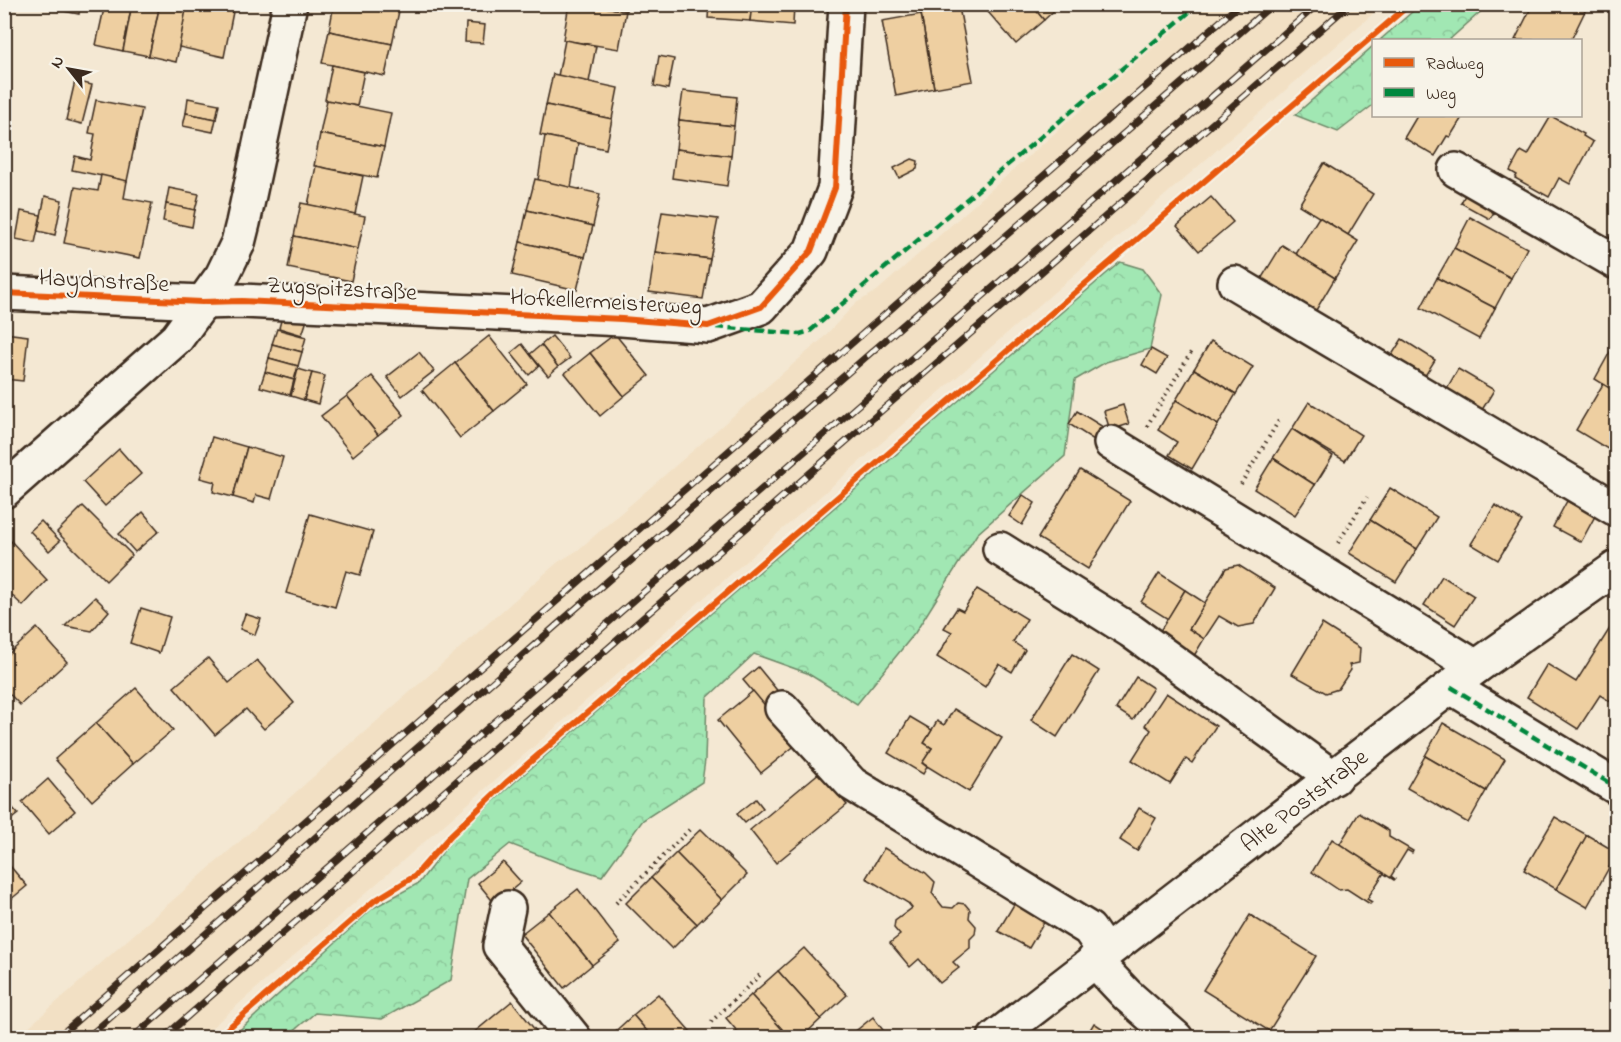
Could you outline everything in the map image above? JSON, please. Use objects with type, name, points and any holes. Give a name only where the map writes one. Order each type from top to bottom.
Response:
[{"type":"street","points":[[4,491],[177,338],[222,276],[238,243],[256,172],[291,4]]},
{"type":"street","name":"Hofkellermeisterweg","points":[[480,314],[622,319],[708,326],[761,307],[811,251],[835,188],[846,4]]},
{"type":"street","points":[[1455,170],[1617,262]]},
{"type":"street","points":[[1235,283],[1617,509]]},
{"type":"street","name":"Haydnstraße","points":[[4,293],[202,302]]},
{"type":"street","name":"Zugspitzstraße","points":[[202,302],[242,301],[480,314]]},
{"type":"street","points":[[1120,449],[1476,667]]},
{"type":"street","points":[[1000,549],[1131,631],[1334,778]]},
{"type":"street","name":"Alte Poststraße","points":[[995,1038],[1476,667],[1617,568]]},
{"type":"street","points":[[1451,687],[1617,787]]},
{"type":"street","points":[[782,708],[852,784],[1089,929],[1099,956],[1127,995],[1176,1038]]},
{"type":"street","points":[[508,908],[500,946],[574,1038]]},
{"type":"path","points":[[1120,449],[1193,349]]},
{"type":"path","points":[[1223,513],[1281,417]]},
{"type":"path","points":[[1320,572],[1367,497]]},
{"type":"path","points":[[615,903],[692,827]]},
{"type":"path","points":[[711,1022],[761,974]]},
{"type":"shaded area","points":[[1205,4],[1383,5],[201,1037],[17,1037],[558,562],[578,550],[821,340],[856,303],[877,291],[1092,100]]},
{"type":"green space","points":[[1420,4],[1488,5],[1450,39],[1381,39]]},
{"type":"green space","points":[[1372,47],[1372,106],[1338,132],[1295,115]]},
{"type":"green space","points":[[1120,262],[1143,269],[1162,295],[1150,349],[1106,362],[1075,380],[1065,456],[977,534],[915,633],[857,704],[807,673],[754,654],[707,698],[702,782],[643,820],[602,876],[510,844],[467,879],[451,980],[382,1019],[315,1013],[286,1037],[231,1038],[373,908],[419,883],[455,836],[516,781]]},
{"type":"building","points":[[59,4],[80,4],[79,14],[58,10]]},
{"type":"building","points":[[105,4],[132,4],[123,51],[96,45]]},
{"type":"building","points":[[132,4],[160,4],[149,56],[123,51]]},
{"type":"building","points":[[160,4],[187,9],[176,62],[149,56]]},
{"type":"building","points":[[187,4],[199,4],[233,12],[224,57],[179,47]]},
{"type":"building","points":[[334,4],[369,4],[399,11],[392,44],[329,31]]},
{"type":"building","points":[[569,4],[589,4],[626,11],[619,49],[563,40]]},
{"type":"building","points":[[589,4],[628,4],[626,11]]},
{"type":"building","points":[[709,4],[752,4],[750,21],[708,18]]},
{"type":"building","points":[[752,4],[794,4],[793,25],[750,21]]},
{"type":"building","points":[[981,4],[1031,4],[1044,20],[1016,44]]},
{"type":"building","points":[[1031,4],[1061,4],[1044,20]]},
{"type":"building","points":[[1533,4],[1583,4],[1587,7],[1571,39],[1516,39]]},
{"type":"building","points":[[959,7],[973,81],[934,88],[921,14]]},
{"type":"building","points":[[921,14],[934,88],[896,96],[882,21]]},
{"type":"building","points":[[466,23],[485,25],[483,43],[465,42]]},
{"type":"building","points":[[329,31],[392,44],[385,76],[322,63]]},
{"type":"building","points":[[565,40],[596,46],[589,82],[558,76]]},
{"type":"building","points":[[659,56],[674,59],[668,89],[654,86]]},
{"type":"building","points":[[332,65],[364,72],[357,106],[325,100]]},
{"type":"building","points":[[553,74],[618,88],[612,119],[546,105]]},
{"type":"building","points":[[75,81],[92,85],[82,124],[66,120]]},
{"type":"building","points":[[683,91],[737,97],[734,126],[679,120]]},
{"type":"building","points":[[188,98],[219,104],[216,119],[186,113]]},
{"type":"building","points":[[96,100],[142,109],[127,181],[72,170],[75,156],[90,160],[95,134],[89,133]]},
{"type":"building","points":[[327,100],[391,113],[384,147],[320,134]]},
{"type":"building","points":[[546,105],[612,119],[606,149],[540,135]]},
{"type":"building","points":[[186,113],[216,119],[213,132],[183,126]]},
{"type":"building","points":[[1416,117],[1462,117],[1435,156],[1404,138]]},
{"type":"building","points":[[1550,117],[1584,134],[1583,136],[1593,142],[1570,184],[1559,178],[1549,197],[1515,178],[1517,175],[1510,171],[1521,151],[1528,155]]},
{"type":"building","points":[[679,120],[734,126],[731,156],[676,149]]},
{"type":"building","points":[[320,134],[384,147],[377,178],[314,166]]},
{"type":"building","points":[[545,136],[578,143],[571,188],[538,180]]},
{"type":"building","points":[[676,149],[731,156],[727,186],[672,178]]},
{"type":"building","points":[[912,159],[918,161],[917,169],[899,178],[894,168]]},
{"type":"building","points":[[1324,163],[1373,194],[1348,235],[1299,205]]},
{"type":"building","points":[[316,166],[363,176],[355,214],[308,205]]},
{"type":"building","points":[[101,175],[127,181],[124,198],[152,203],[140,258],[64,243],[75,187],[98,191]]},
{"type":"building","points":[[535,179],[600,194],[593,226],[527,210]]},
{"type":"building","points":[[169,188],[199,194],[195,210],[166,204]]},
{"type":"building","points":[[1467,191],[1497,207],[1490,219],[1461,203]]},
{"type":"building","points":[[45,196],[62,200],[55,235],[38,231]]},
{"type":"building","points":[[1211,197],[1233,222],[1199,251],[1177,226]]},
{"type":"building","points":[[301,203],[365,216],[358,249],[294,236]]},
{"type":"building","points":[[166,204],[195,210],[192,227],[163,221]]},
{"type":"building","points":[[527,210],[593,226],[585,257],[520,242]]},
{"type":"building","points":[[21,211],[41,215],[35,243],[16,239]]},
{"type":"building","points":[[662,212],[718,219],[710,259],[655,252]]},
{"type":"building","points":[[1319,217],[1358,241],[1335,278],[1296,254]]},
{"type":"building","points":[[1470,217],[1527,248],[1511,278],[1454,248]]},
{"type":"building","points":[[294,236],[358,249],[351,281],[288,268]]},
{"type":"building","points":[[520,242],[585,257],[577,290],[512,275]]},
{"type":"building","points":[[1282,245],[1335,278],[1312,317],[1258,284]]},
{"type":"building","points":[[1454,248],[1511,278],[1495,308],[1437,278]]},
{"type":"building","points":[[655,252],[710,259],[703,299],[649,292]]},
{"type":"building","points":[[1437,278],[1495,308],[1479,339],[1421,308]]},
{"type":"building","points":[[283,313],[307,320],[302,335],[279,328]]},
{"type":"building","points":[[277,329],[306,337],[302,352],[272,344]]},
{"type":"building","points":[[4,333],[28,336],[23,381],[4,379]]},
{"type":"building","points":[[615,334],[649,376],[624,396],[590,353]]},
{"type":"building","points":[[489,336],[527,384],[494,411],[455,363]]},
{"type":"building","points":[[552,336],[570,358],[558,367],[541,345]]},
{"type":"building","points":[[1402,339],[1435,360],[1421,382],[1388,361]]},
{"type":"building","points":[[1211,341],[1253,367],[1236,394],[1194,369]]},
{"type":"building","points":[[1616,341],[1616,392],[1595,379]]},
{"type":"building","points":[[272,344],[302,352],[298,366],[269,358]]},
{"type":"building","points":[[522,344],[539,366],[529,375],[511,353]]},
{"type":"building","points":[[541,345],[558,367],[548,376],[530,354]]},
{"type":"building","points":[[1151,349],[1167,358],[1157,374],[1142,365]]},
{"type":"building","points":[[419,352],[434,371],[402,396],[387,377]]},
{"type":"building","points":[[590,353],[624,396],[600,416],[565,373]]},
{"type":"building","points":[[269,358],[298,366],[294,380],[265,372]]},
{"type":"building","points":[[455,363],[494,411],[460,438],[422,390]]},
{"type":"building","points":[[298,369],[312,373],[304,400],[291,396]]},
{"type":"building","points":[[1194,369],[1236,394],[1218,425],[1176,400]]},
{"type":"building","points":[[1458,369],[1494,390],[1482,410],[1446,390]]},
{"type":"building","points":[[265,372],[294,380],[290,395],[260,387]]},
{"type":"building","points":[[312,373],[325,376],[318,404],[304,400]]},
{"type":"building","points":[[372,376],[404,415],[378,435],[347,396]]},
{"type":"building","points":[[1603,384],[1616,392],[1616,454],[1576,430]]},
{"type":"building","points":[[347,396],[378,435],[353,456],[321,416]]},
{"type":"building","points":[[1176,400],[1218,425],[1192,469],[1169,455],[1177,442],[1158,430]]},
{"type":"building","points":[[1309,402],[1361,435],[1345,461],[1292,429]]},
{"type":"building","points":[[1123,405],[1129,424],[1110,430],[1104,411]]},
{"type":"building","points":[[1077,411],[1103,427],[1094,440],[1069,424]]},
{"type":"building","points":[[1292,429],[1333,456],[1315,485],[1273,458]]},
{"type":"building","points":[[212,437],[247,447],[233,497],[213,492],[215,482],[200,478]]},
{"type":"building","points":[[247,447],[283,457],[271,499],[256,495],[254,503],[233,497]]},
{"type":"building","points":[[119,449],[141,474],[105,506],[83,482]]},
{"type":"building","points":[[1273,458],[1315,485],[1295,515],[1254,489]]},
{"type":"building","points":[[1080,470],[1130,501],[1088,569],[1038,538]]},
{"type":"building","points":[[1390,488],[1437,517],[1417,549],[1370,520]]},
{"type":"building","points":[[1023,495],[1035,503],[1022,525],[1009,516]]},
{"type":"building","points":[[1567,501],[1595,516],[1581,542],[1553,527]]},
{"type":"building","points":[[1495,505],[1522,521],[1498,560],[1471,544]]},
{"type":"building","points":[[83,506],[132,555],[106,581],[57,532]]},
{"type":"building","points":[[143,512],[159,531],[135,552],[119,534]]},
{"type":"building","points":[[310,514],[373,532],[360,575],[346,571],[335,607],[286,593]]},
{"type":"building","points":[[1370,520],[1417,549],[1396,582],[1349,553]]},
{"type":"building","points":[[41,521],[60,541],[49,551],[30,531]]},
{"type":"building","points":[[9,539],[47,580],[23,606],[4,588],[4,543]]},
{"type":"building","points":[[1238,565],[1275,588],[1254,624],[1238,627],[1219,616],[1204,639],[1189,629],[1226,568]]},
{"type":"building","points":[[1159,573],[1185,590],[1168,619],[1141,602]]},
{"type":"building","points":[[1442,576],[1474,596],[1455,625],[1424,605]]},
{"type":"building","points":[[977,589],[1027,619],[1013,642],[1025,650],[1012,672],[999,664],[985,687],[937,657],[952,632],[944,628],[957,608],[963,611]]},
{"type":"building","points":[[1185,590],[1205,603],[1189,629],[1204,639],[1191,661],[1155,639]]},
{"type":"building","points":[[95,597],[109,611],[92,631],[65,626]]},
{"type":"building","points":[[141,608],[170,617],[159,653],[130,643]]},
{"type":"building","points":[[245,614],[261,619],[255,635],[240,629]]},
{"type":"building","points":[[1322,624],[1360,648],[1359,663],[1349,665],[1351,670],[1338,689],[1326,693],[1292,674]]},
{"type":"building","points":[[1612,625],[1616,627],[1616,705],[1600,695],[1578,729],[1527,697],[1547,664],[1576,682]]},
{"type":"building","points":[[37,628],[67,662],[20,705],[4,688],[4,658]]},
{"type":"building","points":[[1072,654],[1099,671],[1057,737],[1031,720]]},
{"type":"building","points":[[208,658],[229,683],[257,660],[294,703],[264,729],[246,709],[215,735],[174,687]]},
{"type":"building","points":[[758,667],[780,694],[765,706],[743,680]]},
{"type":"building","points":[[1136,677],[1153,688],[1133,720],[1116,709]]},
{"type":"building","points":[[136,688],[173,730],[133,764],[96,723]]},
{"type":"building","points":[[753,691],[797,744],[761,773],[718,720]]},
{"type":"building","points":[[1166,693],[1216,726],[1192,763],[1186,759],[1170,784],[1132,760],[1151,730],[1145,725]]},
{"type":"building","points":[[954,709],[1002,738],[969,792],[922,763],[932,748],[924,743],[937,721],[944,725]]},
{"type":"building","points":[[910,717],[932,730],[924,743],[932,748],[922,763],[927,767],[923,774],[888,753]]},
{"type":"building","points":[[96,723],[133,764],[92,801],[55,759]]},
{"type":"building","points":[[1443,723],[1505,759],[1486,791],[1425,756]]},
{"type":"building","points":[[1425,756],[1486,791],[1468,823],[1407,788]]},
{"type":"building","points":[[820,772],[847,805],[776,863],[750,830]]},
{"type":"building","points":[[48,779],[75,811],[49,834],[22,802]]},
{"type":"building","points":[[4,798],[18,814],[4,825]]},
{"type":"building","points":[[756,799],[763,808],[745,823],[737,814]]},
{"type":"building","points":[[1139,808],[1156,818],[1137,851],[1120,840]]},
{"type":"building","points":[[1359,813],[1389,831],[1389,837],[1413,851],[1412,853],[1407,850],[1391,876],[1394,880],[1339,845]]},
{"type":"building","points":[[1555,817],[1587,835],[1556,889],[1524,870]]},
{"type":"building","points":[[701,829],[747,875],[722,900],[676,853]]},
{"type":"building","points":[[1587,835],[1616,852],[1616,855],[1587,907],[1556,889]]},
{"type":"building","points":[[1332,839],[1384,873],[1367,899],[1372,902],[1370,904],[1347,889],[1339,890],[1312,872]]},
{"type":"building","points":[[884,848],[926,873],[935,882],[932,893],[943,907],[953,908],[958,903],[965,904],[970,910],[969,918],[976,926],[975,934],[970,939],[970,948],[953,962],[959,968],[940,983],[919,959],[910,967],[890,943],[900,935],[894,928],[895,921],[912,908],[908,903],[866,878]]},
{"type":"building","points":[[676,853],[722,900],[697,924],[651,878]]},
{"type":"building","points":[[4,859],[27,886],[4,905]]},
{"type":"building","points":[[503,862],[521,882],[495,904],[478,883]]},
{"type":"building","points":[[651,878],[697,924],[672,949],[626,903]]},
{"type":"building","points":[[578,889],[620,943],[592,965],[549,912]]},
{"type":"building","points":[[1016,901],[1046,919],[1029,948],[998,931]]},
{"type":"building","points":[[549,912],[592,965],[564,988],[521,934]]},
{"type":"building","points":[[1250,915],[1316,956],[1269,1031],[1203,990]]},
{"type":"building","points":[[804,948],[847,995],[821,1019],[778,971]]},
{"type":"building","points":[[778,971],[821,1019],[801,1038],[790,1038],[751,995]]},
{"type":"building","points":[[658,994],[696,1038],[653,1038],[633,1015]]},
{"type":"building","points":[[751,995],[790,1038],[743,1038],[726,1018]]},
{"type":"building","points":[[512,1001],[539,1035],[536,1038],[472,1038],[471,1035]]},
{"type":"building","points":[[633,1015],[653,1038],[609,1038],[609,1037]]},
{"type":"building","points":[[873,1017],[889,1038],[847,1038]]},
{"type":"building","points":[[1094,1023],[1117,1038],[1085,1038]]},
{"type":"railway","points":[[57,1038],[1240,4]]},
{"type":"railway","points":[[87,1038],[566,617],[1273,4]]},
{"type":"railway","points":[[132,1038],[1318,4]]},
{"type":"railway","points":[[163,1038],[1350,4]]},
{"type":"marked path","points":[[716,327],[800,334],[810,331],[1199,4]]},
{"type":"marked path","points":[[1451,687],[1616,787]]},
{"type":"cycle path","points":[[4,293],[202,302],[242,301],[622,319],[708,326],[761,307],[811,251],[835,188],[846,4]]},
{"type":"cycle path","points":[[217,1038],[374,901],[415,876],[451,835],[508,781],[1410,4]]}]
